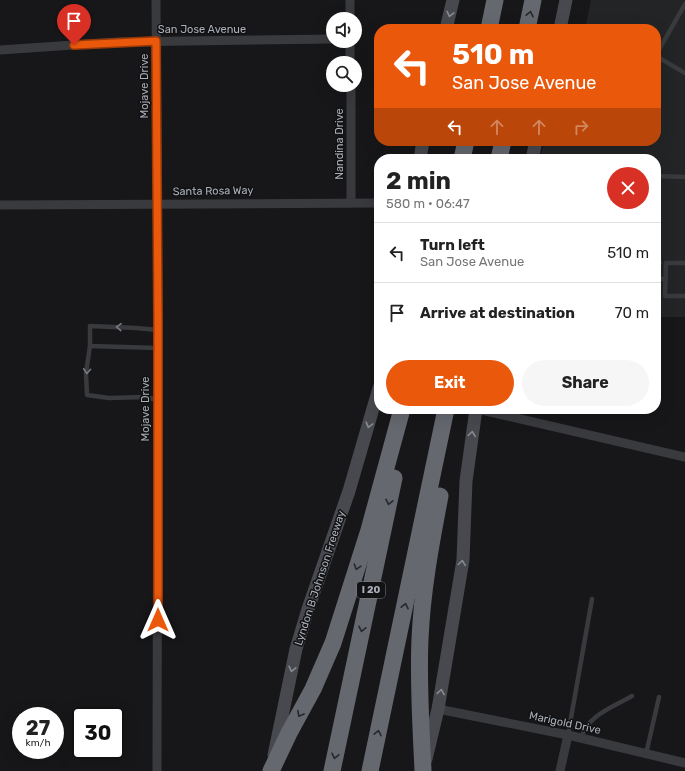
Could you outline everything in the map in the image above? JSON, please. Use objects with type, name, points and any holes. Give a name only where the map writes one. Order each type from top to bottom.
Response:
[{"type":"highway","points":[[490,24],[495,0]]},
{"type":"highway","points":[[527,24],[533,0]]},
{"type":"highway","points":[[271,771],[289,733],[313,689],[335,637],[368,530],[401,414]]},
{"type":"highway","name":"I 20","points":[[332,771],[408,414]]},
{"type":"highway","points":[[370,771],[445,414]]},
{"type":"highway","points":[[423,770],[420,667],[422,611],[427,568],[452,414]]},
{"type":"main road","points":[[447,24],[453,0]]},
{"type":"main road","points":[[561,24],[566,0]]},
{"type":"main road","name":"Lyndon B Johnson Freeway","points":[[271,771],[296,649],[308,609],[352,484],[374,406]]},
{"type":"main road","points":[[423,770],[438,709],[463,560],[466,481],[475,414]]},
{"type":"street","name":"Mojave Drive","points":[[156,0],[158,204],[157,771]]},
{"type":"street","points":[[350,0],[350,12]]},
{"type":"street","name":"San Jose Avenue","points":[[0,50],[118,42],[326,39]]},
{"type":"street","name":"Nandina Drive","points":[[351,92],[352,203]]},
{"type":"street","name":"Santa Rosa Way","points":[[0,204],[374,203]]},
{"type":"street","points":[[498,414],[685,457]]},
{"type":"street","name":"Marigold Drive","points":[[438,709],[581,738],[685,763]]},
{"type":"street","points":[[560,771],[568,736]]},
{"type":"lane","points":[[661,47],[685,4]]},
{"type":"lane","points":[[661,59],[685,73]]},
{"type":"lane","points":[[661,176],[685,177]]},
{"type":"lane","points":[[661,263],[685,263]]},
{"type":"lane","points":[[666,263],[665,296],[685,296]]},
{"type":"lane","points":[[661,279],[666,279]]},
{"type":"lane","points":[[157,400],[146,397],[109,398],[87,395],[86,373],[90,346],[90,326],[158,330]]},
{"type":"lane","points":[[90,346],[158,348]]},
{"type":"lane","points":[[568,736],[592,599]]},
{"type":"lane","points":[[581,738],[585,728],[596,716],[632,696]]},
{"type":"lane","points":[[646,754],[659,697]]},
{"type":"shaded area","points":[[591,0],[685,0],[685,317],[661,317],[661,154],[541,154],[543,146],[661,146],[661,24],[586,24]]},
{"type":"route","points":[[74,45],[156,41],[158,204],[158,620]]}]
